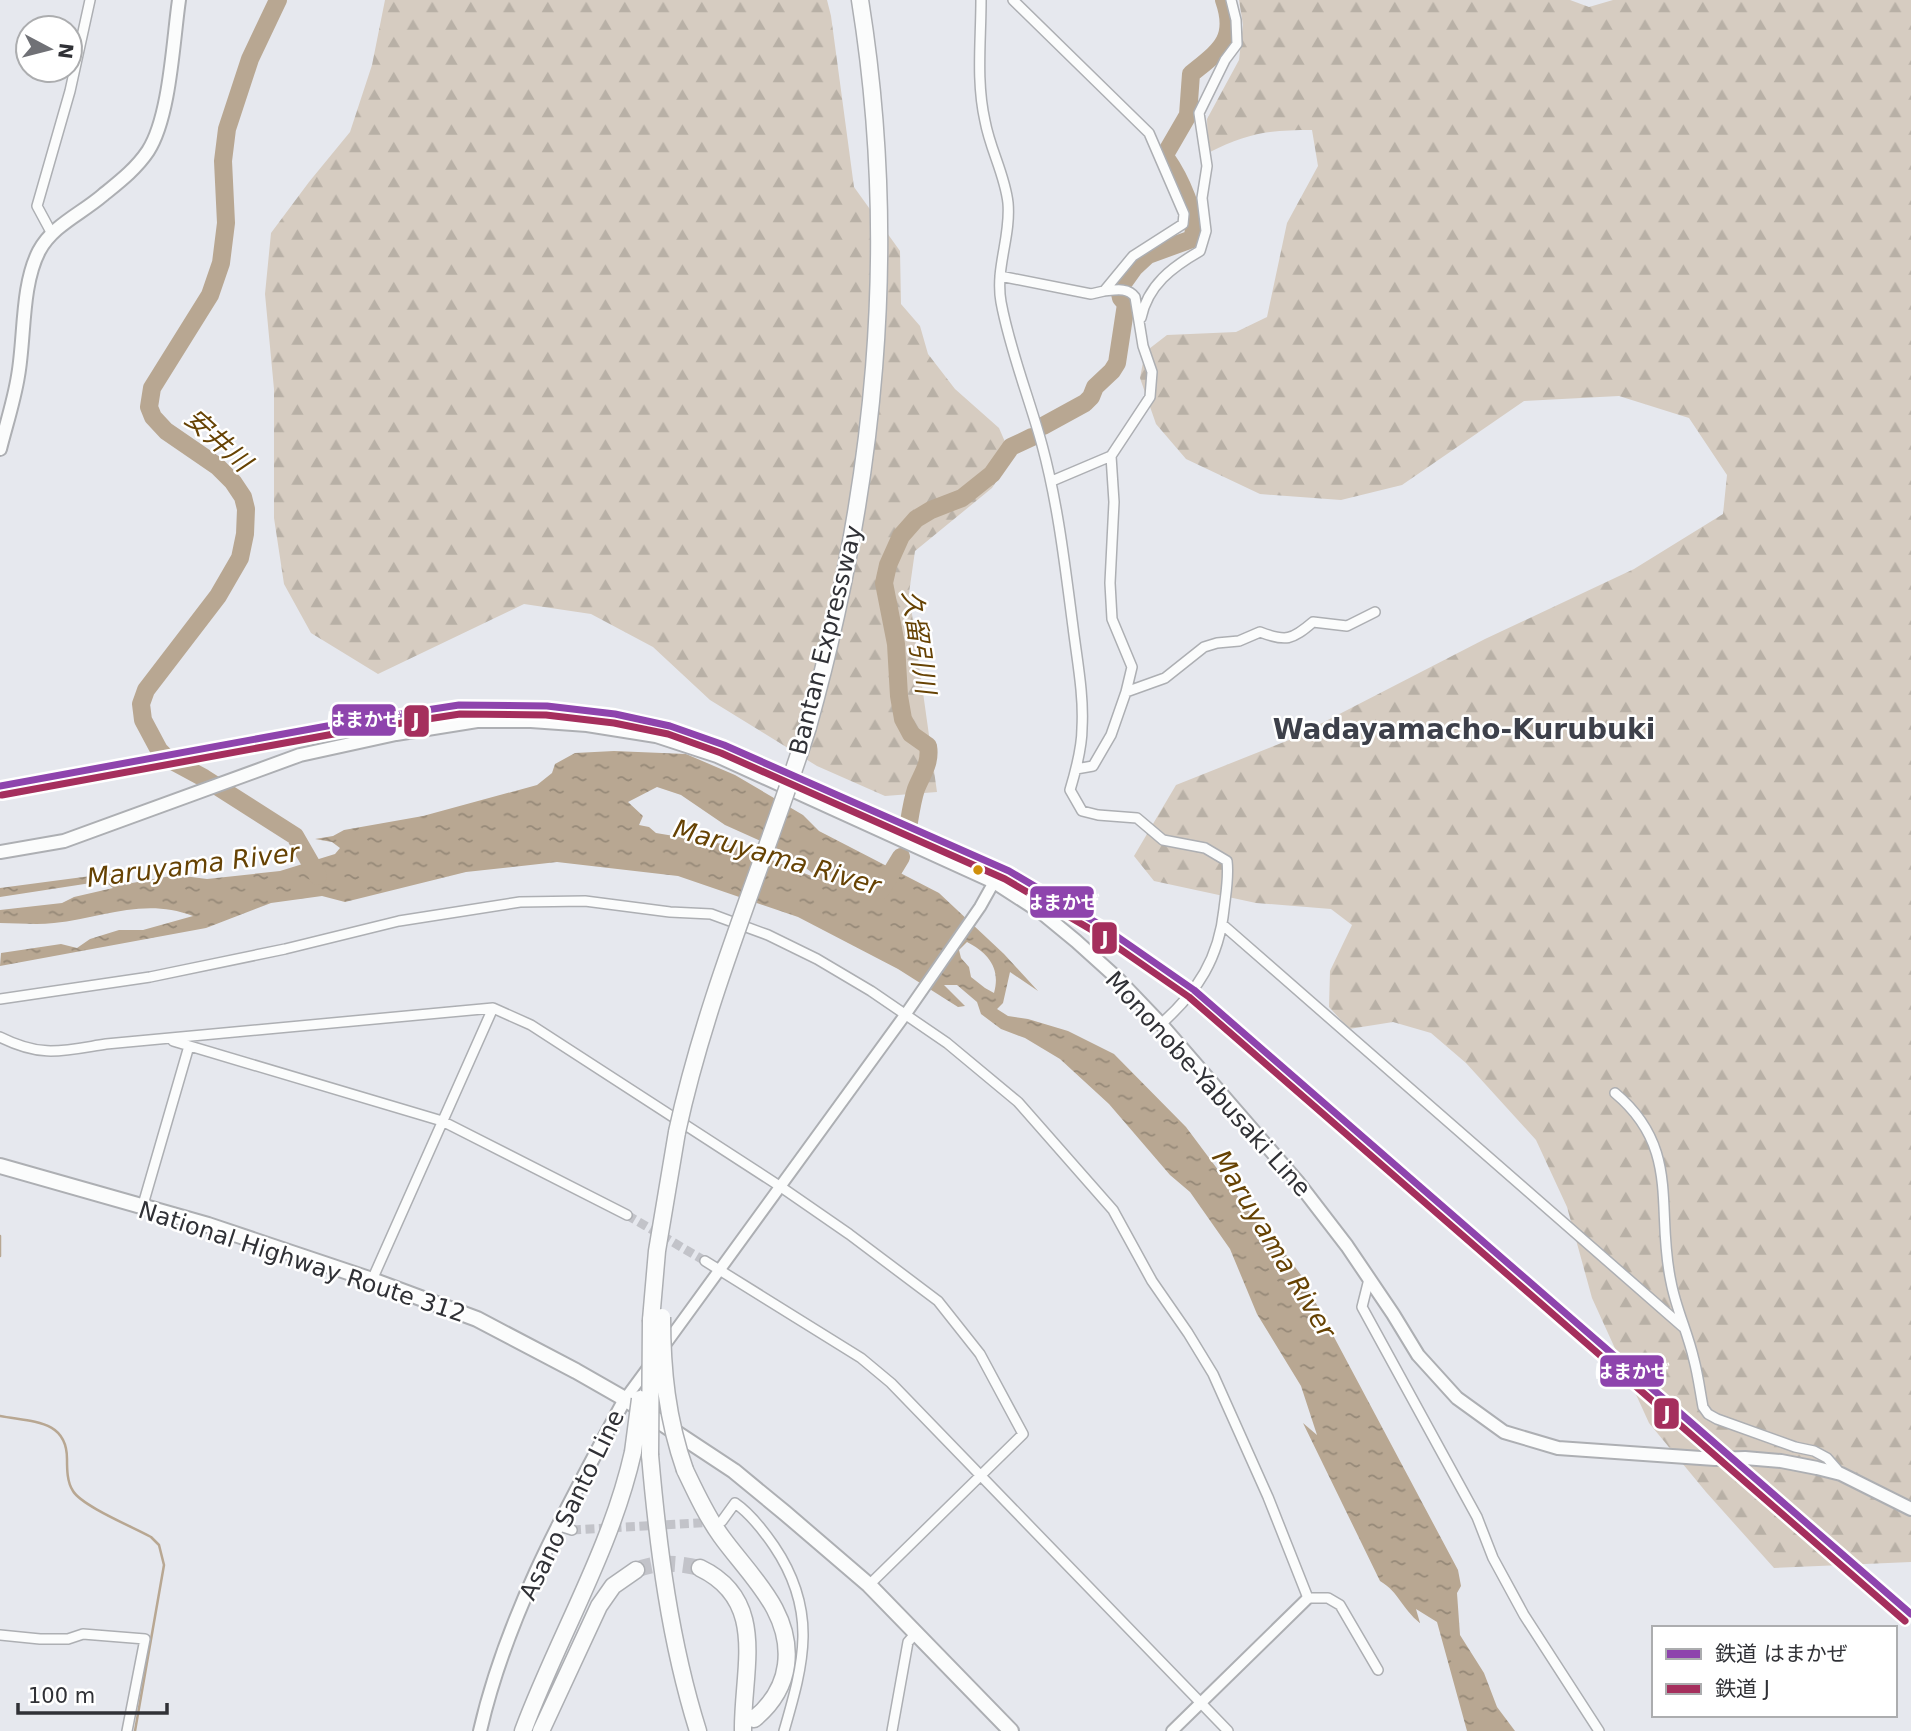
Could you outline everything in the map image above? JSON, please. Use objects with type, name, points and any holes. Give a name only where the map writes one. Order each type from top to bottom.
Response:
[{"type":"highway","name":"Bantan Expressway","points":[[653,1319],[668,1178],[694,1064],[715,995],[808,727],[851,553],[869,432],[875,368],[879,235],[871,84],[860,0]]},
{"type":"highway","name":"National Highway Route 312","points":[[0,1166],[208,1226],[372,1280],[477,1320],[576,1371],[625,1399],[734,1471],[869,1585],[1012,1731]]},
{"type":"highway","points":[[523,1731],[549,1665],[605,1544],[621,1497],[633,1452],[653,1319]]},
{"type":"highway","points":[[653,1319],[650,1455],[654,1508],[682,1677],[698,1731]]},
{"type":"highway","points":[[653,1319],[671,1423],[685,1470],[709,1518],[765,1592],[783,1627],[787,1650],[781,1685],[769,1705],[748,1725]]},
{"type":"highway","points":[[700,1568],[721,1580],[730,1589],[743,1612],[748,1636],[743,1698],[748,1725]]},
{"type":"highway","points":[[541,1731],[599,1606],[613,1586],[636,1570]]},
{"type":"highway","points":[[667,1595],[706,1731]]},
{"type":"main road","points":[[0,449],[18,377],[31,271],[51,232],[99,199],[138,164],[150,148],[161,119],[168,84],[179,0]]},
{"type":"main road","name":"Mononobe-Yabusaki Line","points":[[0,852],[64,841],[300,755],[435,727],[517,721],[587,725],[656,736],[717,757],[994,882],[1042,913],[1117,978],[1161,1024],[1297,1181],[1369,1279],[1418,1355],[1457,1398],[1504,1432],[1558,1448],[1781,1461],[1841,1474],[1911,1509]]},
{"type":"main road","name":"Asano Santo Line","points":[[480,1731],[512,1633],[557,1525],[625,1399]]},
{"type":"street","points":[[51,232],[37,206],[70,91],[90,0]]},
{"type":"street","points":[[981,0],[978,57],[981,96],[987,131],[1008,201],[1008,228],[999,267],[1000,298],[1008,335],[1052,481],[1079,675],[1083,728],[1070,790],[1082,811],[1137,818],[1163,840],[1205,848],[1227,861],[1229,874],[1223,925],[1212,959],[1202,979],[1181,1006],[1161,1024]]},
{"type":"street","points":[[1013,0],[1149,134],[1184,214],[1183,224],[1133,256],[1108,291]]},
{"type":"street","points":[[1140,323],[1143,309],[1157,284],[1174,265],[1200,251],[1206,231],[1202,198],[1207,166],[1199,113],[1225,60],[1237,44],[1236,20],[1231,0]]},
{"type":"street","points":[[1000,276],[1090,294],[1123,290],[1132,292],[1135,297],[1143,346],[1152,372],[1150,397],[1111,456],[1052,481]]},
{"type":"street","points":[[1076,769],[1093,766],[1111,735],[1132,667],[1112,618],[1114,502],[1111,456]]},
{"type":"street","points":[[1126,692],[1165,678],[1204,647],[1239,641],[1260,632],[1281,639],[1297,635],[1313,622],[1347,626],[1375,612]]},
{"type":"street","points":[[625,1399],[908,1011],[980,907],[994,882]]},
{"type":"street","points":[[0,999],[150,977],[285,949],[399,921],[520,902],[585,901],[670,912],[712,914],[768,935],[817,959],[908,1011],[1018,1102],[1113,1210],[1152,1281],[1213,1374],[1268,1497],[1308,1598]]},
{"type":"street","points":[[1223,925],[1683,1326]]},
{"type":"street","points":[[372,1280],[493,1008]]},
{"type":"street","points":[[0,1037],[21,1048],[50,1053],[106,1044],[493,1008],[531,1025],[849,1234],[938,1301],[980,1354],[1023,1434],[869,1585]]},
{"type":"street","points":[[168,1039],[442,1121],[627,1215]]},
{"type":"street","points":[[142,1208],[190,1046]]},
{"type":"street","points":[[1615,1093],[1639,1117],[1658,1159],[1665,1198],[1670,1281],[1694,1359],[1703,1407],[1708,1414],[1795,1447],[1814,1451],[1827,1458],[1841,1474]]},
{"type":"street","points":[[705,1261],[861,1358],[891,1382],[1228,1731]]},
{"type":"street","points":[[1369,1279],[1362,1307],[1477,1517],[1493,1558],[1524,1615],[1599,1731]]},
{"type":"street","points":[[722,1521],[735,1503],[745,1509],[777,1551],[789,1572],[799,1601],[804,1623],[803,1648],[798,1681],[784,1731]]},
{"type":"street","points":[[557,1525],[572,1530]]},
{"type":"street","points":[[1172,1731],[1308,1598],[1328,1598],[1340,1605],[1378,1670]]},
{"type":"street","points":[[892,1731],[908,1642],[916,1633]]},
{"type":"street","points":[[0,1634],[40,1639],[68,1639],[83,1634],[145,1639],[127,1731]]},
{"type":"green space","points":[[385,0],[827,0],[854,187],[900,251],[901,304],[920,326],[928,354],[955,389],[999,428],[1012,458],[992,488],[915,551],[909,593],[937,792],[885,796],[817,766],[710,700],[653,647],[591,614],[524,604],[378,674],[311,633],[284,584],[274,518],[274,389],[265,294],[271,233],[350,132],[372,65]]},
{"type":"green space","points":[[1239,0],[1570,0],[1589,7],[1613,0],[1911,0],[1911,1562],[1774,1568],[1649,1423],[1592,1298],[1567,1207],[1536,1140],[1466,1063],[1431,1033],[1393,1022],[1349,1029],[1329,1007],[1330,971],[1352,925],[1331,909],[1256,903],[1154,881],[1134,856],[1176,785],[1289,740],[1485,639],[1634,569],[1723,514],[1727,475],[1689,418],[1619,396],[1524,401],[1402,485],[1341,500],[1260,494],[1186,459],[1156,424],[1140,378],[1145,352],[1167,335],[1236,332],[1267,317],[1287,223],[1318,166],[1312,130],[1259,134],[1208,153],[1207,119],[1239,60],[1243,25]]},
{"type":"water","name":"Maruyama River","points":[[614,751],[686,754],[735,775],[803,815],[819,831],[939,893],[1004,954],[1038,991],[1010,972],[1003,1003],[997,1009],[1008,1016],[1068,1031],[1114,1054],[1186,1127],[1301,1275],[1458,1570],[1461,1586],[1457,1593],[1460,1635],[1484,1673],[1497,1707],[1515,1731],[1467,1731],[1437,1622],[1416,1609],[1420,1623],[1392,1590],[1380,1581],[1303,1423],[1317,1435],[1301,1386],[1257,1314],[1230,1249],[1190,1192],[1170,1175],[1109,1104],[1060,1059],[1025,1038],[1001,1029],[981,1014],[977,1002],[957,985],[944,985],[965,1006],[958,1007],[898,969],[798,917],[678,876],[557,862],[466,872],[345,902],[322,896],[271,903],[206,928],[0,966],[1,953],[61,944],[77,948],[90,939],[119,930],[143,930],[193,916],[158,908],[54,923],[0,923],[0,910],[62,903],[74,897],[113,888],[104,881],[0,897],[0,888],[121,872],[132,883],[176,875],[207,879],[280,871],[335,854],[340,848],[332,842],[315,839],[333,836],[344,830],[423,816],[537,785],[552,773],[555,764],[575,753]],"holes":[[[657,787],[681,795],[725,825],[787,853],[821,880],[740,847],[656,833],[649,827],[639,825],[643,816],[628,802]],[[967,942],[991,962],[996,976],[994,993],[971,977],[969,967],[961,958],[959,950]]]},
{"type":"waterway","name":"安井川","points":[[278,0],[250,59],[227,129],[223,161],[226,223],[221,263],[210,295],[152,388],[149,407],[153,417],[166,431],[217,466],[233,482],[243,497],[246,509],[245,534],[240,558],[218,596],[146,690],[141,704],[143,720],[159,750],[167,758],[204,778],[295,836],[318,876]]},
{"type":"waterway","name":"久留引川","points":[[1043,426],[1085,403],[1095,387],[1117,363],[1126,304],[1119,289],[1134,268],[1148,255],[1192,239],[1194,230],[1190,209],[1166,153],[1188,115],[1191,74],[1217,51],[1227,35],[1229,25],[1224,0]]},
{"type":"waterway","name":"久留引川","points":[[908,828],[915,794],[929,752],[928,746],[911,734],[903,719],[896,644],[884,583],[888,565],[901,536],[916,519],[962,498],[992,474],[1011,447],[1032,437]]},
{"type":"waterway","name":"久留引川","points":[[881,890],[901,857]]},
{"type":"waterway","points":[[0,1236],[0,1256]]},
{"type":"waterway","points":[[0,1416],[35,1422],[54,1429],[65,1446],[68,1480],[78,1497],[97,1510],[151,1537],[159,1545],[164,1565],[135,1731]]},
{"type":"tunnel","points":[[627,1215],[705,1261]]},
{"type":"tunnel","points":[[572,1530],[714,1522]]},
{"type":"tunnel","points":[[636,1570],[668,1564],[700,1568]]},
{"type":"rail line","name":"はまかぜ","points":[[0,786],[349,722],[459,705],[547,706],[615,714],[670,726],[724,745],[1009,871],[1102,926],[1194,990],[1911,1614]]},
{"type":"rail line","name":"J","points":[[2,795],[350,731],[460,714],[546,715],[614,723],[668,734],[721,753],[1005,879],[1097,933],[1189,997],[1905,1621]]},
{"type":"district","name":"Wadayamacho-Kurubuki","points":[[1464,729]]}]
